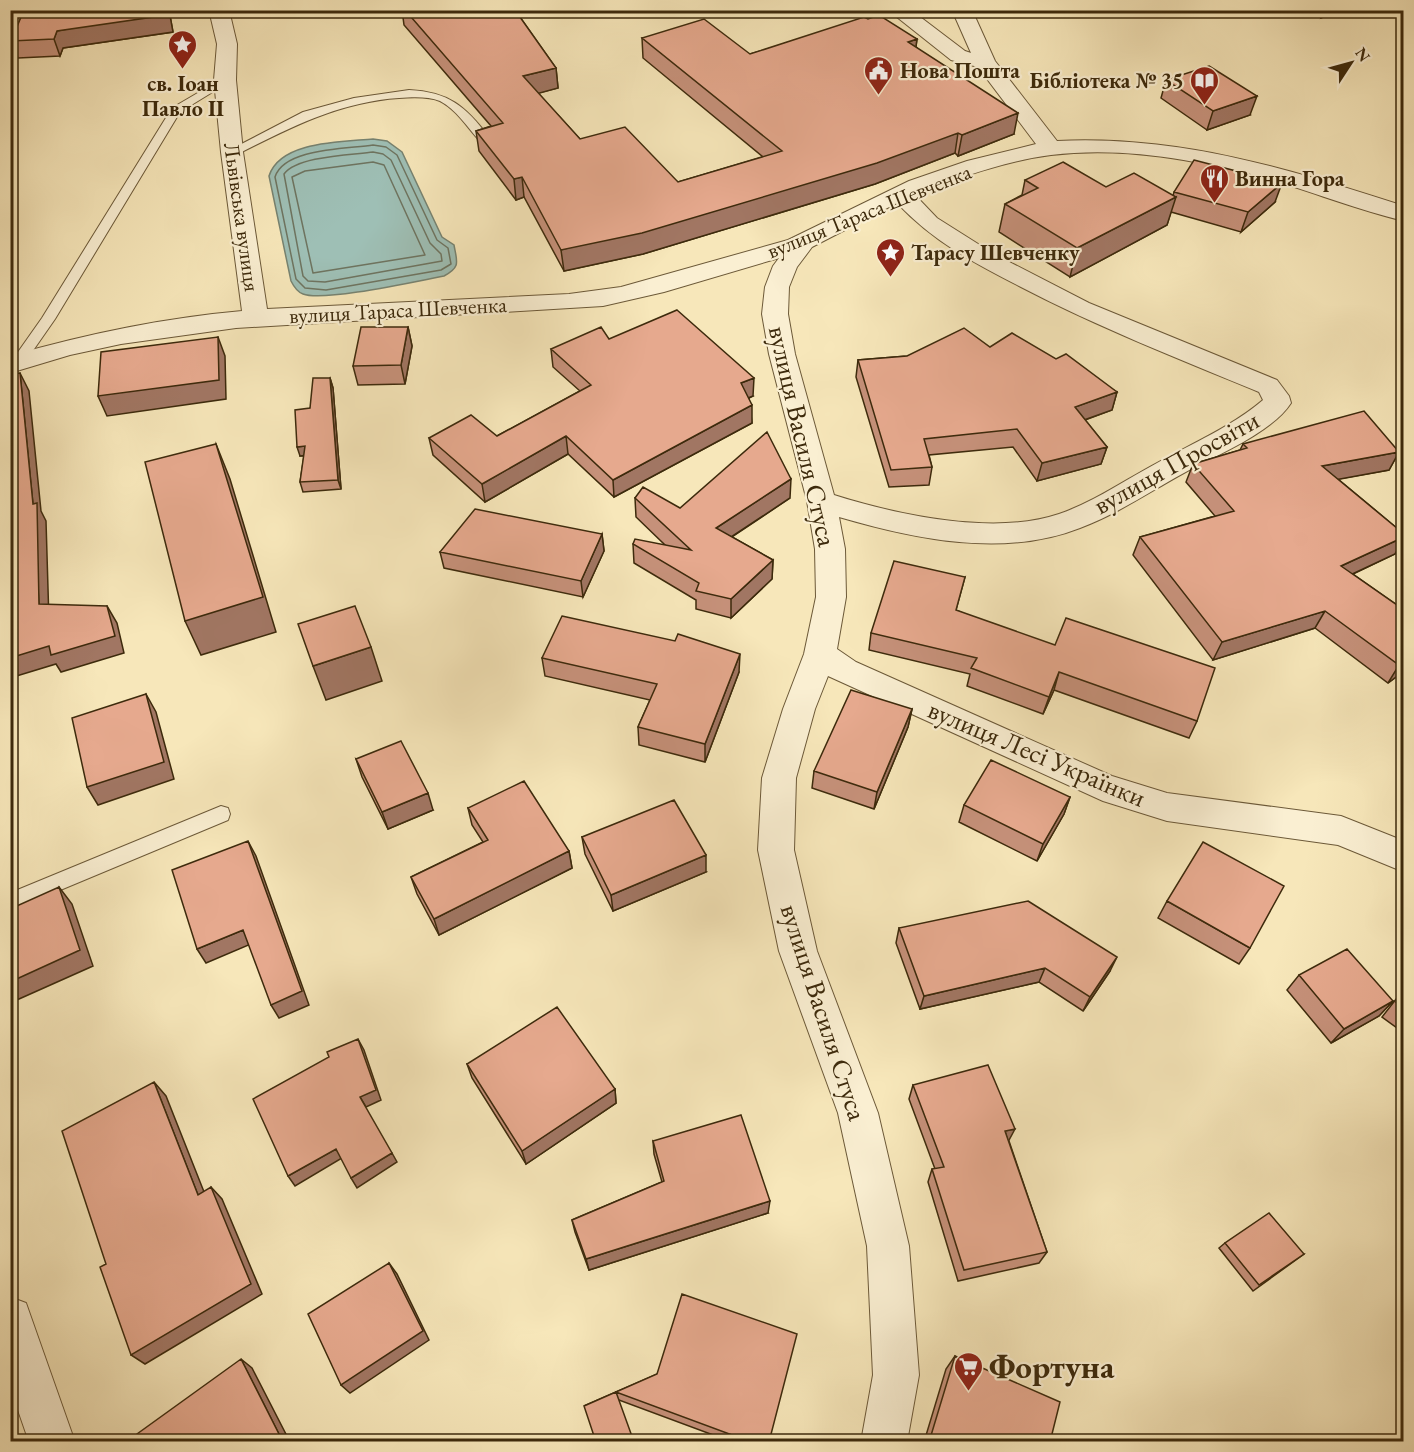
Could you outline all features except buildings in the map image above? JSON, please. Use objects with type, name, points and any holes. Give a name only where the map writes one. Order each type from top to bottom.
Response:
[{"type":"street","name":"Львівська вулиця","points":[[219,10],[227,44],[225,80],[232,152],[256,318]]},
{"type":"street","points":[[897,10],[958,56],[985,62]]},
{"type":"street","points":[[962,10],[985,62],[1052,148]]},
{"type":"street","name":"вулиця Тараса Шевченка","points":[[14,363],[50,351],[113,336],[256,318],[599,298],[661,286],[804,242],[900,193],[995,162],[1052,148],[1106,146],[1153,150],[1220,161],[1309,184],[1404,214]]},
{"type":"street","name":"вулиця Просвіти","points":[[821,501],[882,517],[967,532],[1044,530],[1068,522],[1192,457],[1264,415],[1277,403],[1276,396],[1268,387],[1080,308],[985,259],[929,223],[900,193]]},
{"type":"street","name":"вулиця Василя Стуса","points":[[804,242],[785,266],[777,287],[775,314],[782,354],[821,501],[830,549],[831,597],[820,654],[799,709],[779,778],[776,850],[798,951],[858,1113],[888,1246],[896,1375],[884,1442]]},
{"type":"street","name":"вулиця Лесі Українки","points":[[820,654],[845,670],[1103,786],[1167,807],[1341,831],[1404,857]]},
{"type":"street","points":[[10,1319],[52,1442]]},
{"type":"lane","points":[[14,363],[48,319],[176,110],[225,80]]},
{"type":"lane","points":[[232,152],[308,115],[360,100],[421,93],[441,97],[456,108],[483,137]]},
{"type":"lane","points":[[10,902],[221,814]]},
{"type":"water","points":[[373,139],[387,141],[402,152],[442,237],[454,245],[457,264],[444,276],[371,290],[314,296],[303,294],[291,281],[269,176],[275,164],[299,150],[314,145]]},
{"type":"place","name":"св. Іоан Павло ІІ","points":[[183,70]]},
{"type":"place","name":"Нова Пошта","points":[[879,96]]},
{"type":"place","name":"Бібліотека № 35","points":[[1205,106]]},
{"type":"place","name":"Винна Гора","points":[[1214,204]]},
{"type":"place","name":"Тарасу Шевченку","points":[[890,278]]},
{"type":"place","name":"Фортуна","points":[[968,1392]]}]
